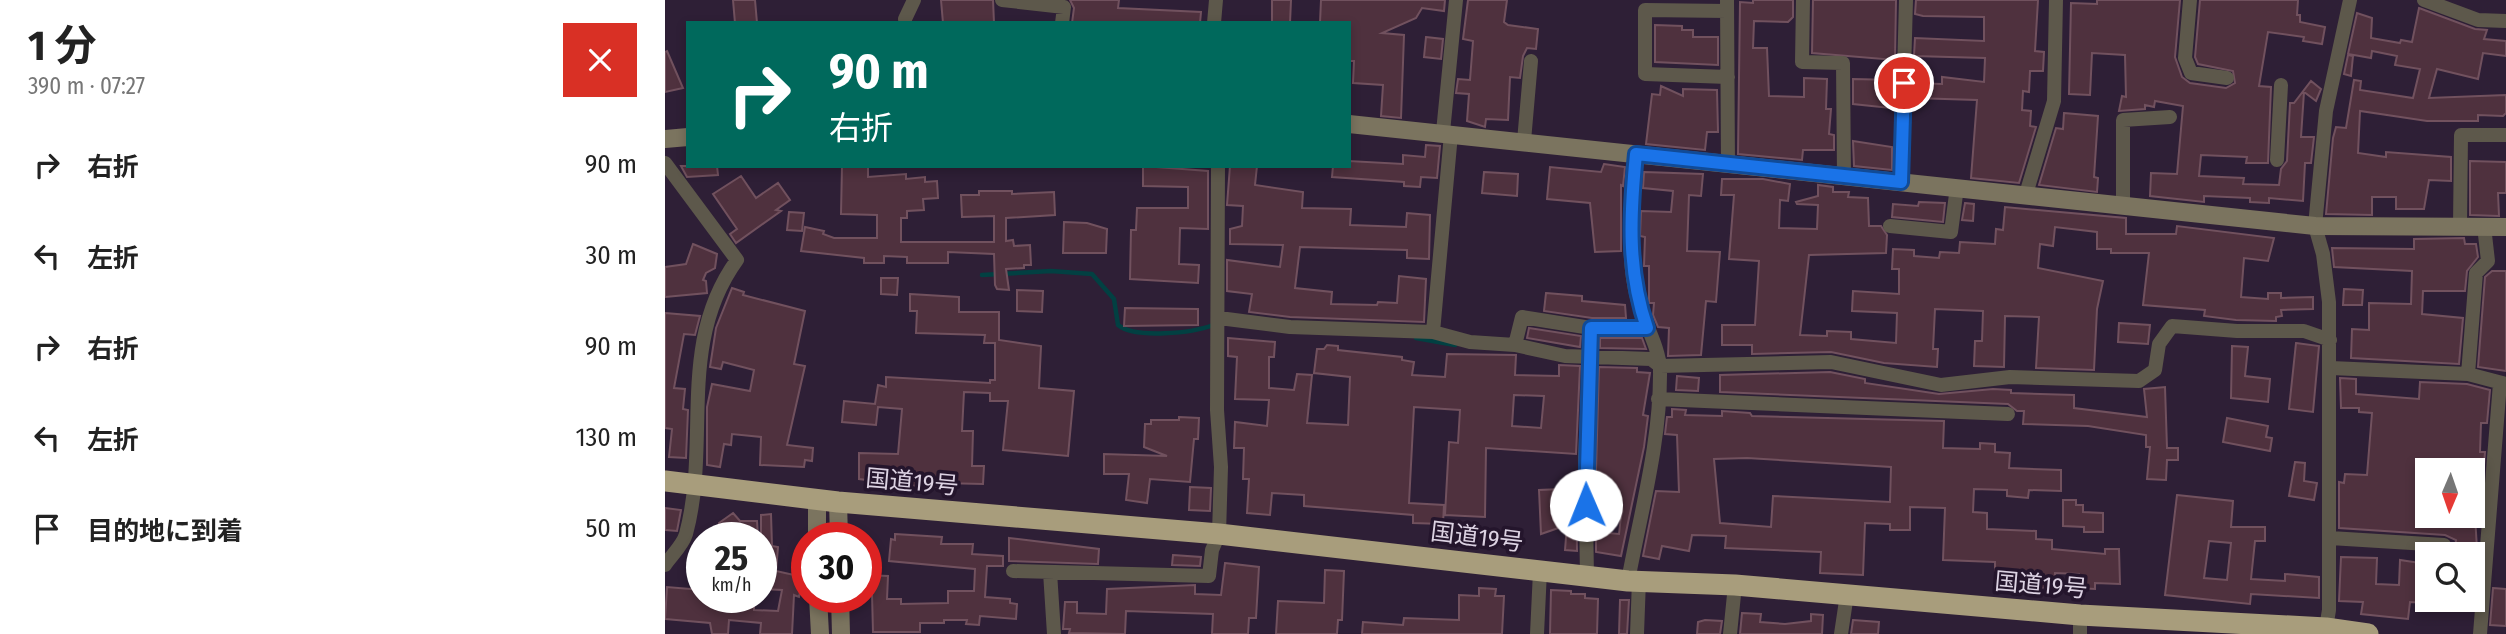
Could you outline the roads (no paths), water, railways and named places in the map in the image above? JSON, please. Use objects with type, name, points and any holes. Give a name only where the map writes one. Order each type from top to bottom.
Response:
[{"type":"highway","name":"国道19号","points":[[665,481],[817,500],[1219,534],[1587,576],[1847,594],[2080,624],[2368,634]]},
{"type":"street","points":[[905,19],[914,0]]},
{"type":"street","points":[[1002,0],[1064,7],[1062,21]]},
{"type":"street","points":[[1214,21],[1216,0]]},
{"type":"street","points":[[1433,332],[1456,0]]},
{"type":"street","points":[[1803,0],[1802,62],[1843,63],[1844,176]]},
{"type":"street","points":[[1901,182],[1906,0]]},
{"type":"street","points":[[2026,194],[2054,101],[2056,0]]},
{"type":"street","points":[[2190,0],[2185,58],[2191,73],[2227,78]]},
{"type":"street","points":[[2326,631],[2330,538],[2331,368],[2323,254],[2315,226],[2326,111],[2350,0]]},
{"type":"street","points":[[2424,0],[2478,20],[2506,21]]},
{"type":"street","points":[[1728,77],[1645,74],[1645,10],[1727,6],[1728,77],[1728,165]]},
{"type":"street","points":[[1524,141],[1531,61]]},
{"type":"street","points":[[2277,160],[2281,85]]},
{"type":"street","points":[[2123,204],[2123,120],[2170,117]]},
{"type":"street","points":[[1351,124],[2315,226],[2506,227]]},
{"type":"street","points":[[2460,226],[2461,135],[2506,135]]},
{"type":"street","points":[[665,139],[686,137]]},
{"type":"street","points":[[1636,154],[1631,211],[1631,263],[1636,297],[1660,366],[1658,424],[1634,580],[1637,634]]},
{"type":"street","points":[[665,163],[737,260],[720,284],[699,353],[692,486],[685,537],[665,565]]},
{"type":"street","points":[[1013,571],[1209,576],[1212,550],[1219,534],[1221,467],[1217,410],[1218,168]]},
{"type":"street","points":[[1890,226],[1951,232],[1957,187]]},
{"type":"street","points":[[2468,374],[2476,273],[2488,261],[2484,226]]},
{"type":"street","points":[[1515,345],[1522,317],[1591,328],[1647,328]]},
{"type":"street","points":[[1219,318],[1290,327],[1433,332],[1470,342],[1515,345],[1565,356],[1651,359],[1660,366],[1831,362],[1941,385],[2010,377],[2139,381],[2155,370],[2159,344],[2172,326],[2237,331],[2304,331],[2330,340]]},
{"type":"street","points":[[1587,576],[1587,357],[1591,328]]},
{"type":"street","points":[[2331,368],[2468,374],[2503,384],[2480,634]]},
{"type":"street","points":[[1658,399],[2008,414]]},
{"type":"street","points":[[817,500],[817,522]]},
{"type":"street","points":[[838,502],[839,522]]},
{"type":"street","points":[[2330,538],[2415,543]]},
{"type":"street","points":[[1537,634],[1540,571]]},
{"type":"street","points":[[1049,572],[1054,634]]},
{"type":"street","points":[[1730,634],[1735,585]]},
{"type":"street","points":[[1841,634],[1847,594]]},
{"type":"street","points":[[819,613],[820,634]]},
{"type":"street","points":[[840,613],[841,634]]},
{"type":"waterway","points":[[982,275],[1051,271],[1092,274],[1114,299],[1118,325],[1126,329],[1164,333],[1213,325]]},
{"type":"waterway","points":[[1416,338],[1455,345]]}]
